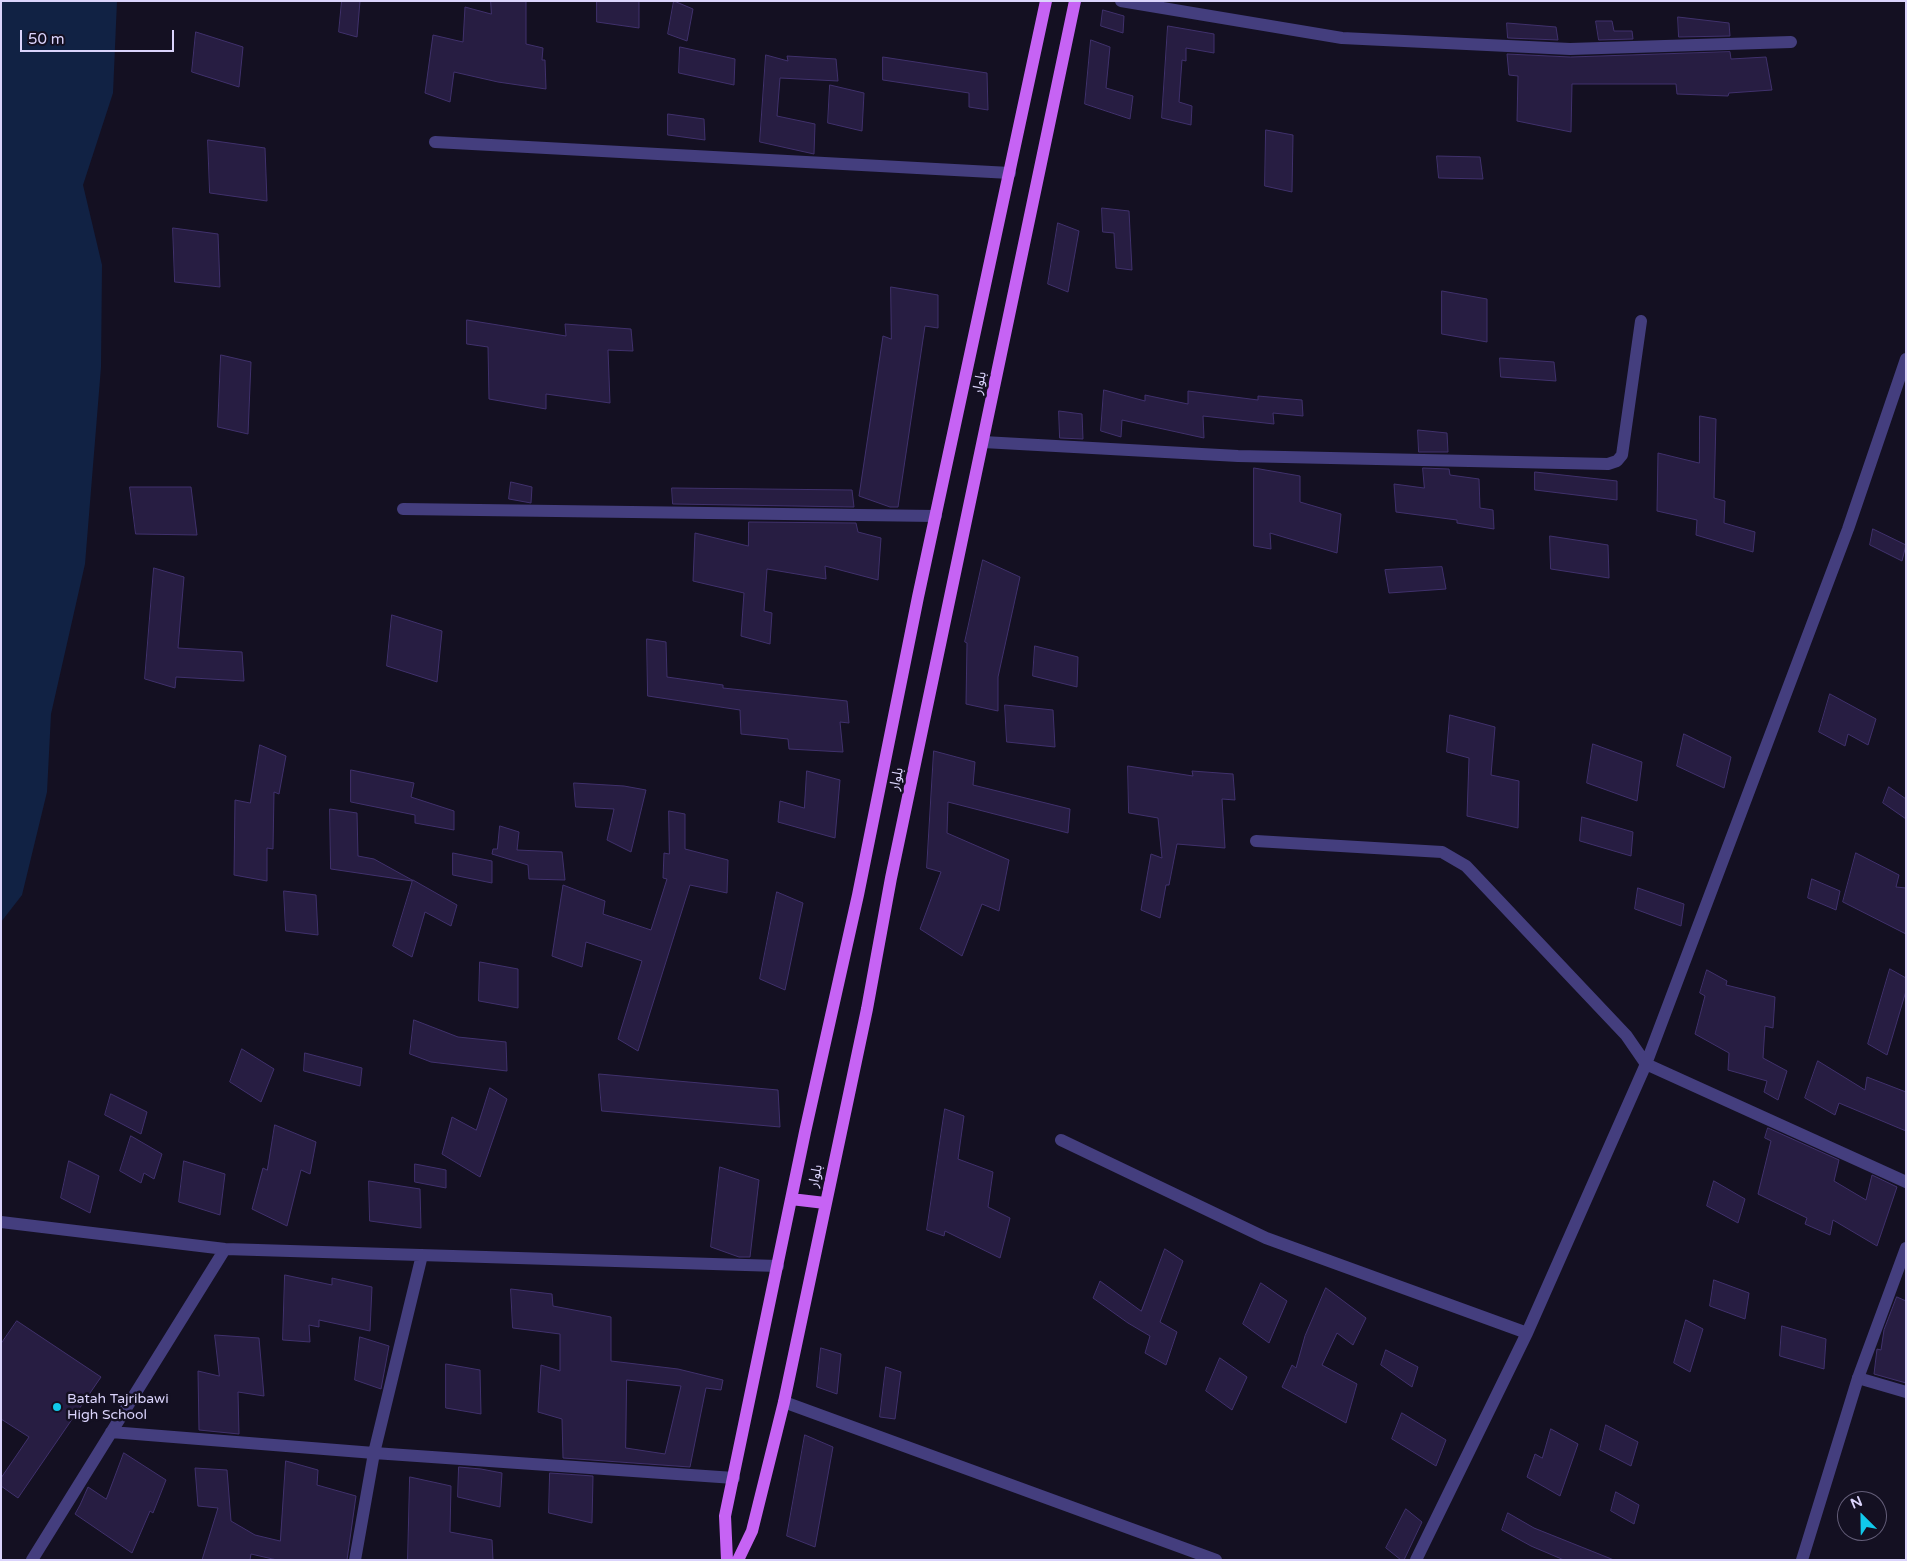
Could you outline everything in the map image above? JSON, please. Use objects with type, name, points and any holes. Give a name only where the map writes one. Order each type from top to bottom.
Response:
[{"type":"main road","name":"بلوار","points":[[727,1560],[725,1516],[1046,1]]},
{"type":"main road","name":"بلوار","points":[[738,1560],[752,1531],[784,1402],[866,1008],[891,878],[1075,1]]},
{"type":"main road","points":[[791,1199],[825,1203]]},
{"type":"street","points":[[1121,1],[1342,38],[1570,50],[1791,42]]},
{"type":"street","points":[[434,142],[1010,173]]},
{"type":"street","points":[[983,442],[1238,456],[1608,464],[1617,461],[1622,455],[1641,321]]},
{"type":"street","points":[[1416,1560],[1527,1333],[1646,1064],[1848,529],[1906,359]]},
{"type":"street","points":[[403,509],[936,516]]},
{"type":"street","points":[[1256,841],[1442,852],[1466,866],[1626,1035],[1646,1064],[1906,1182]]},
{"type":"street","points":[[1061,1140],[1266,1238],[1527,1333]]},
{"type":"street","points":[[1,1222],[225,1249],[778,1266]]},
{"type":"street","points":[[1802,1560],[1858,1378],[1906,1248]]},
{"type":"street","points":[[32,1560],[225,1249]]},
{"type":"street","points":[[355,1560],[374,1453],[422,1255]]},
{"type":"street","points":[[1858,1378],[1906,1392]]},
{"type":"street","points":[[784,1402],[1216,1560]]},
{"type":"street","points":[[111,1432],[374,1453],[734,1478]]},
{"type":"water","points":[[1,1],[117,1],[113,93],[83,185],[102,265],[101,367],[85,564],[51,714],[47,792],[22,895],[1,922]]},
{"type":"building","points":[[342,1],[360,1],[357,37],[339,32]]},
{"type":"building","points":[[491,1],[526,1],[526,44],[543,48],[542,60],[545,60],[546,89],[498,82],[454,72],[450,102],[425,93],[433,35],[463,42],[465,7],[491,14]]},
{"type":"building","points":[[597,1],[639,1],[639,28],[597,22]]},
{"type":"building","points":[[674,1],[693,9],[687,41],[668,34]]},
{"type":"building","points":[[1103,10],[1124,16],[1123,33],[1101,26]]},
{"type":"building","points":[[1678,17],[1729,23],[1730,36],[1679,37]]},
{"type":"building","points":[[1596,21],[1612,21],[1614,31],[1632,31],[1633,39],[1599,40]]},
{"type":"building","points":[[1507,23],[1556,27],[1558,40],[1508,38]]},
{"type":"building","points":[[1168,26],[1214,34],[1214,53],[1186,48],[1186,61],[1182,60],[1179,102],[1192,106],[1191,125],[1162,118]]},
{"type":"building","points":[[196,32],[243,47],[239,87],[192,72]]},
{"type":"building","points":[[1091,40],[1110,47],[1106,88],[1133,96],[1130,119],[1085,104]]},
{"type":"building","points":[[680,47],[735,59],[734,85],[679,73]]},
{"type":"building","points":[[1730,52],[1731,59],[1766,57],[1772,90],[1729,93],[1728,96],[1677,94],[1676,84],[1572,84],[1571,132],[1517,121],[1518,76],[1509,75],[1507,54],[1570,57]]},
{"type":"building","points":[[766,55],[788,61],[787,56],[836,59],[838,81],[780,78],[777,116],[815,124],[814,154],[760,142]]},
{"type":"building","points":[[883,57],[987,73],[988,110],[969,107],[969,93],[883,80]]},
{"type":"building","points":[[830,85],[864,93],[862,131],[828,123]]},
{"type":"building","points":[[668,114],[704,119],[705,140],[668,135]]},
{"type":"building","points":[[1266,130],[1293,135],[1292,192],[1265,186]]},
{"type":"building","points":[[208,140],[265,148],[267,201],[210,193]]},
{"type":"building","points":[[1437,156],[1480,157],[1483,179],[1439,178]]},
{"type":"building","points":[[1102,208],[1129,211],[1132,270],[1116,268],[1114,233],[1103,232]]},
{"type":"building","points":[[1058,223],[1079,231],[1068,292],[1048,284]]},
{"type":"building","points":[[173,228],[218,234],[220,287],[175,282]]},
{"type":"building","points":[[891,287],[938,295],[938,328],[925,326],[898,507],[890,507],[859,496],[883,336],[891,339]]},
{"type":"building","points":[[1442,291],[1487,299],[1487,342],[1442,334]]},
{"type":"building","points":[[467,320],[566,336],[565,324],[631,329],[633,351],[608,350],[610,403],[546,394],[546,409],[489,399],[488,347],[467,344]]},
{"type":"building","points":[[221,355],[251,362],[248,434],[218,427]]},
{"type":"building","points":[[1500,358],[1554,362],[1556,381],[1501,377]]},
{"type":"building","points":[[1104,390],[1145,401],[1145,395],[1188,404],[1188,391],[1258,400],[1258,396],[1302,400],[1303,416],[1273,413],[1274,424],[1203,416],[1204,438],[1122,420],[1121,437],[1101,431]]},
{"type":"building","points":[[1059,411],[1082,414],[1083,439],[1060,438]]},
{"type":"building","points":[[1700,416],[1716,419],[1714,498],[1725,501],[1724,523],[1755,532],[1753,552],[1696,535],[1697,520],[1657,511],[1658,453],[1699,463]]},
{"type":"building","points":[[1418,430],[1447,433],[1448,452],[1419,452]]},
{"type":"building","points":[[1254,468],[1300,476],[1300,502],[1341,514],[1337,553],[1270,533],[1271,549],[1254,546]]},
{"type":"building","points":[[1423,468],[1449,469],[1450,475],[1479,479],[1480,508],[1493,510],[1494,529],[1457,523],[1457,520],[1396,512],[1394,484],[1424,488]]},
{"type":"building","points":[[1535,472],[1617,481],[1617,500],[1535,490]]},
{"type":"building","points":[[511,482],[532,487],[531,503],[509,499]]},
{"type":"building","points":[[130,487],[191,487],[197,535],[136,534]]},
{"type":"building","points":[[672,488],[852,490],[854,507],[673,504]]},
{"type":"building","points":[[749,522],[856,523],[858,532],[881,538],[878,580],[825,566],[826,579],[767,569],[764,611],[772,613],[770,644],[741,636],[744,593],[693,581],[695,533],[748,546]]},
{"type":"building","points":[[1873,529],[1906,545],[1902,561],[1870,545]]},
{"type":"building","points":[[1550,536],[1608,545],[1609,578],[1551,569]]},
{"type":"building","points":[[983,560],[1020,577],[998,677],[998,711],[966,704],[967,643],[965,642]]},
{"type":"building","points":[[1442,567],[1446,589],[1389,593],[1385,570]]},
{"type":"building","points":[[154,568],[184,577],[178,648],[242,652],[244,681],[176,677],[175,688],[145,679]]},
{"type":"building","points":[[392,615],[442,631],[437,682],[387,666]]},
{"type":"building","points":[[647,639],[666,642],[667,677],[723,685],[723,688],[847,701],[849,723],[840,722],[843,752],[789,749],[788,739],[741,734],[740,710],[648,696]]},
{"type":"building","points":[[1035,646],[1078,657],[1077,687],[1033,676]]},
{"type":"building","points":[[1830,694],[1876,719],[1868,745],[1848,734],[1845,746],[1819,732]]},
{"type":"building","points":[[1005,705],[1053,710],[1055,747],[1007,742]]},
{"type":"building","points":[[1450,715],[1495,727],[1491,775],[1519,781],[1518,828],[1467,816],[1469,758],[1447,752]]},
{"type":"building","points":[[1684,734],[1731,757],[1724,788],[1677,766]]},
{"type":"building","points":[[1593,744],[1642,762],[1637,801],[1587,783]]},
{"type":"building","points":[[260,745],[286,756],[279,794],[274,792],[273,849],[267,848],[267,881],[234,875],[235,800],[250,803]]},
{"type":"building","points":[[934,751],[975,762],[973,785],[1070,809],[1068,833],[948,802],[947,833],[1009,860],[999,911],[982,904],[962,956],[920,929],[941,872],[927,868]]},
{"type":"building","points":[[1128,766],[1193,776],[1192,771],[1233,774],[1235,800],[1222,799],[1225,848],[1177,844],[1169,885],[1166,885],[1160,918],[1141,910],[1151,854],[1162,858],[1158,818],[1129,813]]},
{"type":"building","points":[[351,770],[414,783],[411,797],[454,811],[454,830],[415,823],[415,815],[351,802]]},
{"type":"building","points":[[807,771],[840,780],[835,838],[778,822],[780,801],[804,808]]},
{"type":"building","points":[[574,783],[624,786],[646,790],[631,852],[607,840],[614,809],[576,807]]},
{"type":"building","points":[[1889,787],[1906,799],[1906,819],[1883,803]]},
{"type":"building","points":[[330,809],[357,813],[358,856],[374,859],[412,881],[331,869]]},
{"type":"building","points":[[669,811],[685,814],[685,849],[728,860],[727,893],[690,885],[638,1051],[618,1039],[642,961],[586,942],[582,967],[552,956],[563,885],[605,901],[603,914],[651,930],[667,879],[663,878],[664,853],[669,854]]},
{"type":"building","points":[[1582,817],[1633,832],[1631,856],[1580,841]]},
{"type":"building","points":[[500,826],[519,832],[517,850],[562,852],[565,880],[529,879],[528,865],[492,854],[493,849],[497,849]]},
{"type":"building","points":[[453,853],[492,861],[492,883],[453,875]]},
{"type":"building","points":[[1856,853],[1899,875],[1896,887],[1906,888],[1906,934],[1843,902]]},
{"type":"building","points":[[1812,879],[1840,891],[1836,910],[1808,898]]},
{"type":"building","points":[[413,880],[457,905],[451,926],[425,912],[412,957],[393,946]]},
{"type":"building","points":[[1638,888],[1684,904],[1681,926],[1635,909]]},
{"type":"building","points":[[284,891],[316,895],[318,935],[286,931]]},
{"type":"building","points":[[777,892],[803,903],[785,990],[760,979]]},
{"type":"building","points":[[480,962],[518,969],[518,1008],[479,1001]]},
{"type":"building","points":[[1890,969],[1906,978],[1906,991],[1887,1055],[1868,1044]]},
{"type":"building","points":[[1707,970],[1727,981],[1726,985],[1775,997],[1773,1028],[1765,1026],[1763,1058],[1787,1071],[1778,1100],[1764,1092],[1767,1081],[1728,1070],[1729,1053],[1695,1034],[1705,996],[1700,993]]},
{"type":"building","points":[[414,1020],[458,1037],[506,1042],[507,1071],[431,1062],[410,1054]]},
{"type":"building","points":[[242,1049],[274,1069],[261,1102],[230,1082]]},
{"type":"building","points":[[305,1053],[362,1068],[360,1086],[304,1071]]},
{"type":"building","points":[[1818,1061],[1865,1090],[1867,1077],[1906,1092],[1906,1131],[1839,1103],[1835,1115],[1805,1098]]},
{"type":"building","points":[[599,1074],[778,1090],[780,1127],[602,1111]]},
{"type":"building","points":[[490,1088],[507,1099],[480,1177],[442,1154],[452,1117],[476,1130]]},
{"type":"building","points":[[111,1094],[147,1112],[141,1134],[105,1115]]},
{"type":"building","points":[[945,1109],[964,1116],[958,1159],[993,1172],[988,1207],[1010,1218],[1000,1258],[945,1231],[944,1236],[927,1230]]},
{"type":"building","points":[[275,1125],[316,1142],[310,1174],[301,1170],[287,1226],[252,1209],[263,1168],[267,1170]]},
{"type":"building","points":[[1768,1128],[1839,1160],[1834,1181],[1866,1200],[1872,1175],[1897,1187],[1877,1246],[1833,1220],[1830,1235],[1805,1224],[1807,1218],[1758,1194],[1771,1141],[1765,1138]]},
{"type":"building","points":[[131,1136],[162,1154],[154,1179],[144,1173],[141,1183],[120,1171]]},
{"type":"building","points":[[69,1161],[99,1176],[90,1213],[61,1198]]},
{"type":"building","points":[[184,1161],[225,1174],[220,1215],[179,1202]]},
{"type":"building","points":[[415,1164],[446,1170],[446,1188],[415,1182]]},
{"type":"building","points":[[720,1167],[759,1180],[750,1257],[739,1257],[711,1247]]},
{"type":"building","points":[[369,1181],[420,1189],[421,1228],[370,1221]]},
{"type":"building","points":[[1714,1181],[1745,1199],[1738,1223],[1707,1206]]},
{"type":"building","points":[[1165,1249],[1183,1261],[1160,1322],[1177,1332],[1166,1365],[1145,1353],[1150,1336],[1093,1298],[1100,1281],[1141,1311]]},
{"type":"building","points":[[285,1275],[332,1285],[332,1278],[372,1287],[370,1331],[319,1320],[319,1327],[309,1325],[310,1342],[283,1340]]},
{"type":"building","points":[[1714,1280],[1749,1293],[1745,1319],[1710,1306]]},
{"type":"building","points":[[1261,1283],[1287,1301],[1269,1343],[1243,1324]]},
{"type":"building","points":[[1326,1288],[1366,1318],[1353,1345],[1337,1333],[1322,1365],[1357,1384],[1346,1423],[1282,1387],[1292,1365],[1296,1368],[1305,1336]]},
{"type":"building","points":[[511,1289],[552,1294],[553,1306],[611,1317],[611,1361],[678,1369],[723,1380],[721,1390],[706,1388],[690,1467],[563,1458],[562,1419],[538,1412],[541,1365],[560,1371],[560,1334],[513,1328]],"holes":[[[627,1380],[681,1386],[665,1454],[626,1448]]]},
{"type":"building","points":[[1897,1297],[1906,1301],[1906,1383],[1874,1374],[1877,1349],[1881,1350],[1884,1330]]},
{"type":"building","points":[[1686,1320],[1703,1329],[1690,1372],[1674,1363]]},
{"type":"building","points":[[17,1321],[101,1377],[18,1498],[1,1486],[1,1478],[29,1437],[1,1419],[1,1344]]},
{"type":"building","points":[[1782,1326],[1826,1339],[1824,1369],[1780,1356]]},
{"type":"building","points":[[215,1335],[259,1338],[264,1396],[238,1392],[239,1434],[199,1430],[198,1371],[219,1376]]},
{"type":"building","points":[[360,1337],[389,1346],[381,1389],[355,1380]]},
{"type":"building","points":[[821,1348],[841,1354],[837,1394],[817,1387]]},
{"type":"building","points":[[1386,1350],[1418,1367],[1412,1387],[1381,1365]]},
{"type":"building","points":[[1220,1358],[1247,1377],[1232,1410],[1206,1391]]},
{"type":"building","points":[[446,1364],[480,1370],[481,1414],[446,1408]]},
{"type":"building","points":[[886,1367],[901,1372],[895,1419],[880,1417]]},
{"type":"building","points":[[1402,1413],[1446,1440],[1436,1466],[1392,1439]]},
{"type":"building","points":[[1606,1425],[1638,1442],[1631,1466],[1600,1450]]},
{"type":"building","points":[[1551,1429],[1578,1444],[1560,1496],[1527,1477],[1535,1454],[1542,1458]]},
{"type":"building","points":[[805,1435],[833,1447],[815,1547],[787,1536]]},
{"type":"building","points":[[124,1453],[166,1480],[153,1513],[150,1511],[132,1553],[75,1514],[88,1487],[106,1499]]},
{"type":"building","points":[[286,1461],[318,1470],[317,1485],[356,1496],[347,1560],[277,1560],[251,1554],[250,1560],[202,1560],[218,1508],[198,1506],[195,1468],[227,1470],[231,1521],[255,1535],[280,1541]]},
{"type":"building","points":[[459,1467],[502,1473],[500,1507],[458,1497]]},
{"type":"building","points":[[550,1473],[593,1476],[592,1523],[549,1513]]},
{"type":"building","points":[[410,1477],[451,1486],[450,1532],[492,1540],[493,1560],[408,1560]]},
{"type":"building","points":[[1616,1492],[1639,1505],[1634,1524],[1611,1511]]},
{"type":"building","points":[[1406,1509],[1422,1522],[1404,1560],[1401,1560],[1386,1548]]},
{"type":"building","points":[[1508,1513],[1534,1528],[1614,1560],[1564,1560],[1531,1546],[1502,1530]]},
{"type":"place","name":"Batah Tajribawi High School","points":[[57,1407]]}]
